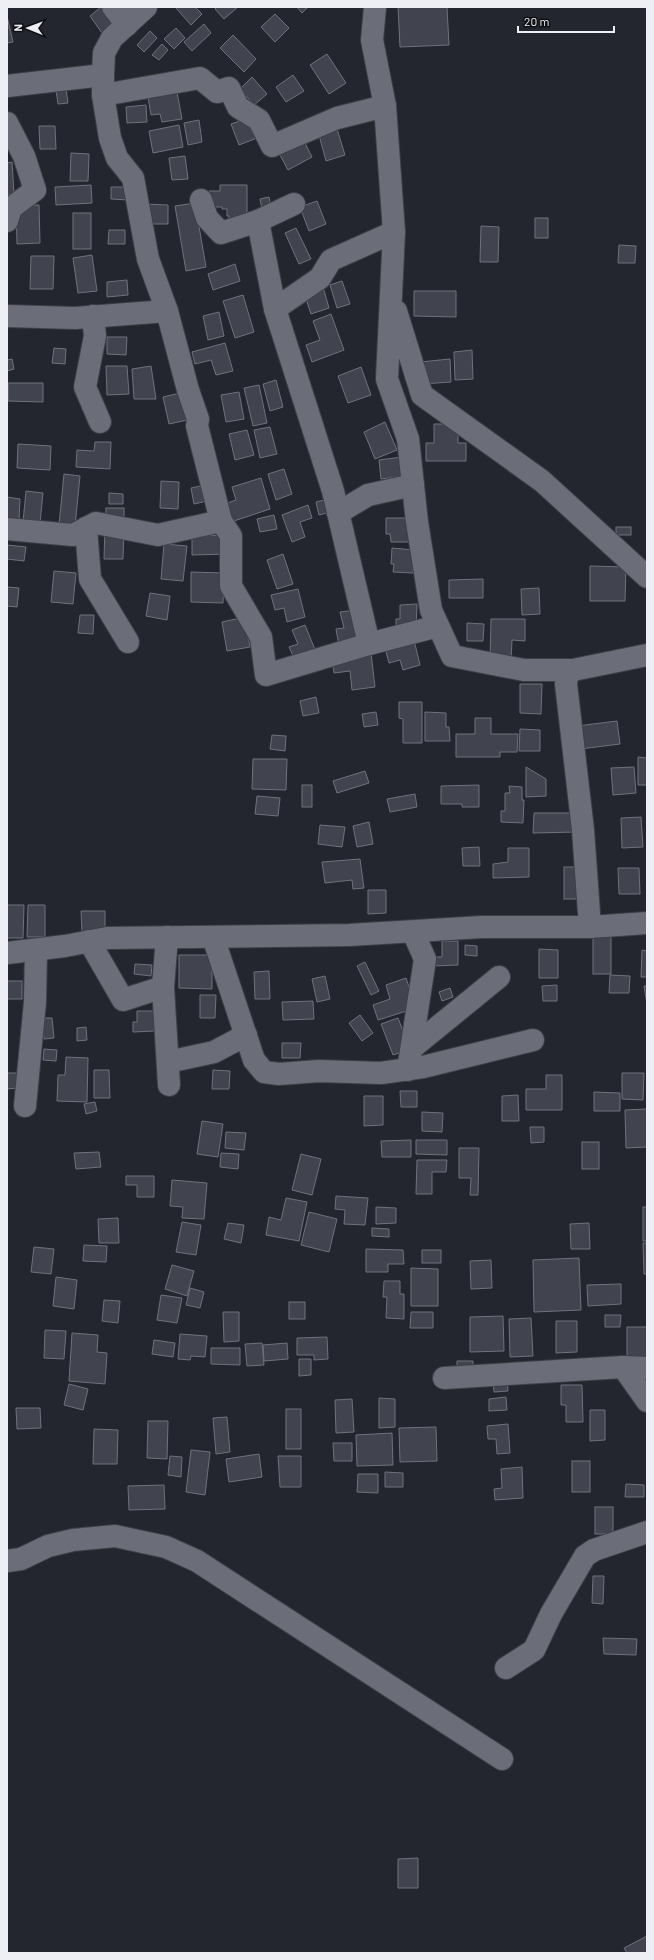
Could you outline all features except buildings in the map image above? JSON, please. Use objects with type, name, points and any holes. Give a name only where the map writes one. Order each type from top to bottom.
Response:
[{"type":"street","points":[[113,7],[127,25]]},
{"type":"street","points":[[146,7],[112,38],[104,53],[103,85],[110,138],[117,158],[133,178],[148,259],[167,311],[188,390],[198,419],[197,426],[221,521],[231,536],[231,586],[261,637],[266,675],[369,644],[438,626]]},
{"type":"street","points":[[375,7],[372,40],[385,106],[394,232],[387,379],[408,439],[431,610],[452,656],[524,670],[573,670],[647,655]]},
{"type":"street","points":[[7,86],[103,85],[200,78],[217,92],[229,88],[238,107],[259,120],[272,146],[337,118],[385,106]]},
{"type":"street","points":[[7,123],[24,156],[35,190],[11,208],[7,220]]},
{"type":"street","points":[[201,200],[207,218],[221,233],[258,221],[294,204]]},
{"type":"street","points":[[258,221],[275,309],[306,403],[338,513],[369,644]]},
{"type":"street","points":[[275,309],[320,278],[331,260],[394,232]]},
{"type":"street","points":[[391,294],[422,395],[542,481],[647,578]]},
{"type":"street","points":[[7,316],[44,318],[167,311]]},
{"type":"street","points":[[93,316],[94,336],[85,387],[100,422]]},
{"type":"street","points":[[338,513],[368,495],[413,485]]},
{"type":"street","points":[[7,529],[73,535],[96,523],[158,535],[221,521]]},
{"type":"street","points":[[86,528],[90,579],[128,642]]},
{"type":"street","points":[[573,670],[567,676],[566,684],[583,830],[590,927]]},
{"type":"street","points":[[7,953],[36,950],[107,938],[348,936],[482,927],[590,927],[647,923]]},
{"type":"street","points":[[408,1070],[425,959],[413,932]]},
{"type":"street","points":[[167,937],[163,987],[169,1085]]},
{"type":"street","points":[[213,937],[254,1060],[264,1072],[279,1074],[319,1071],[381,1073],[408,1070],[533,1040]]},
{"type":"street","points":[[89,941],[123,1000],[163,987]]},
{"type":"street","points":[[25,1106],[35,1002],[36,950]]},
{"type":"street","points":[[412,1048],[499,977]]},
{"type":"street","points":[[168,1062],[214,1052],[246,1035]]},
{"type":"street","points":[[623,1367],[647,1401]]},
{"type":"street","points":[[444,1378],[623,1367],[647,1368]]},
{"type":"street","points":[[506,1668],[534,1650],[551,1614],[585,1556],[594,1550],[647,1532]]},
{"type":"street","points":[[7,1561],[21,1559],[48,1546],[73,1540],[115,1536],[166,1547],[198,1561],[502,1759]]}]
